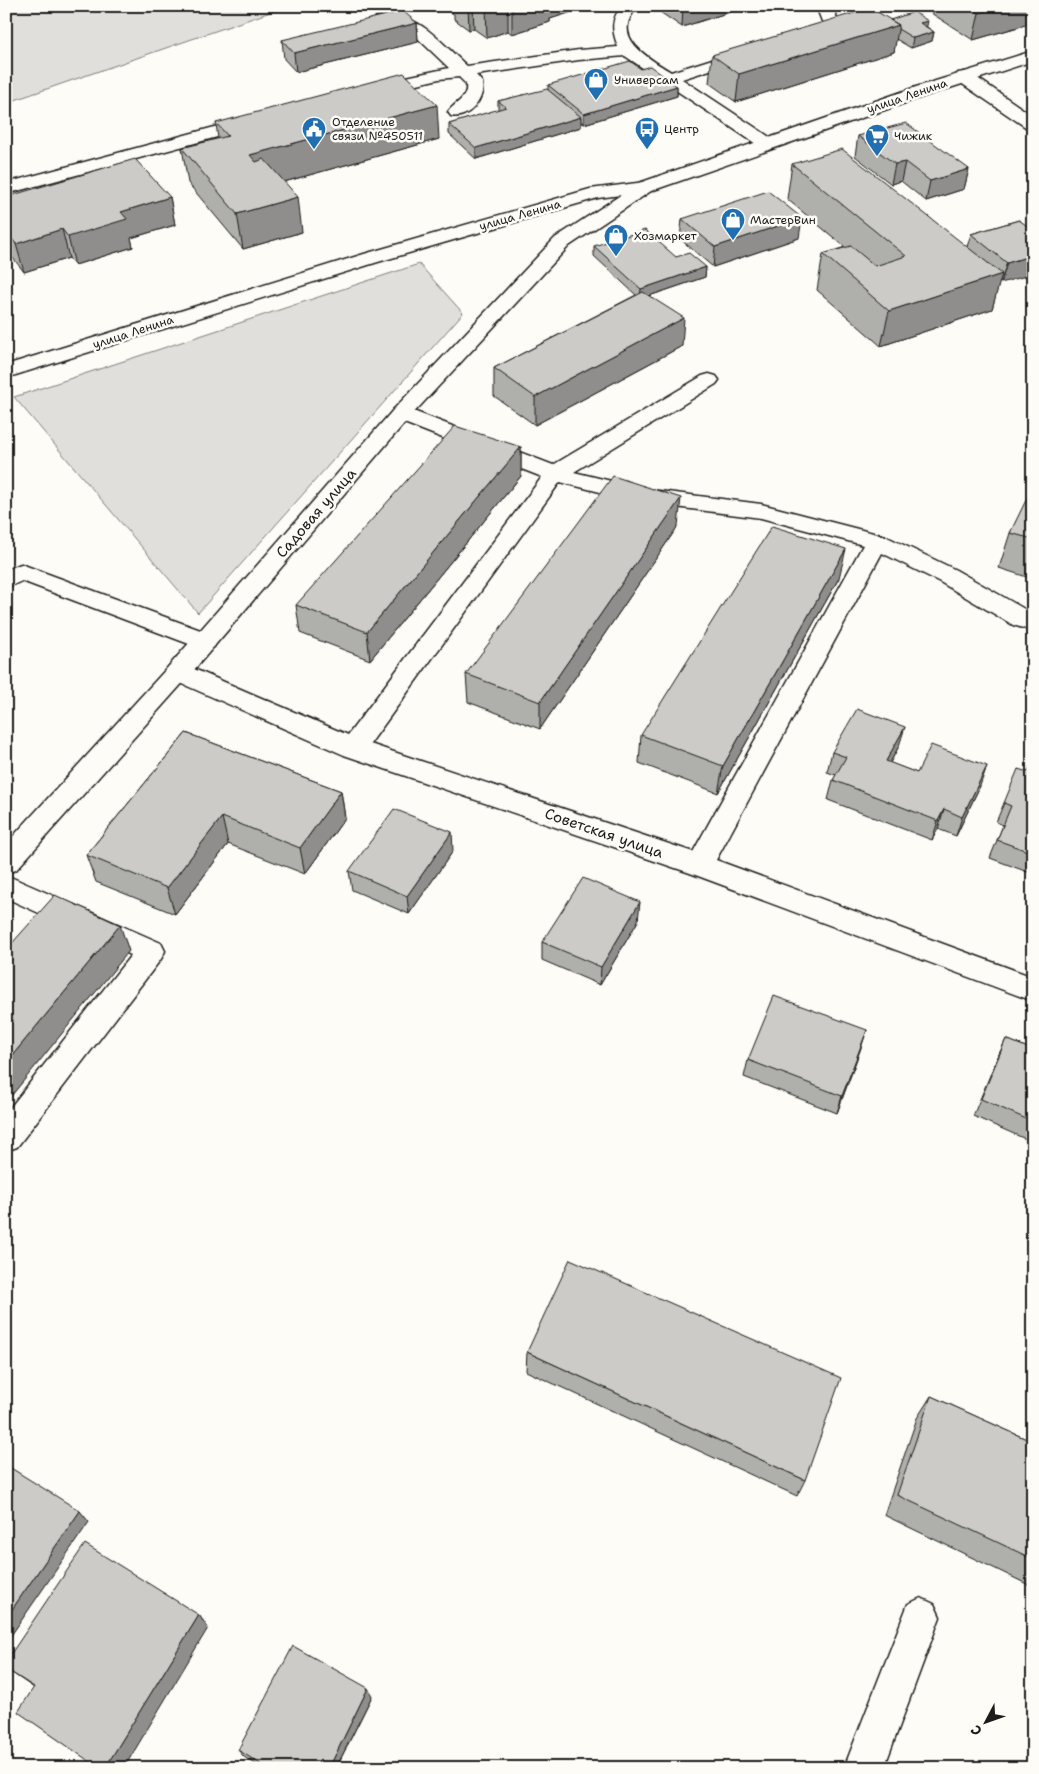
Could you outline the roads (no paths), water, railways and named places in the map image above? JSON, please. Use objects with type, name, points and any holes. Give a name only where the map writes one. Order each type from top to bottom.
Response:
[{"type":"street","points":[[630,6],[622,15],[619,26],[628,51],[768,144]]},
{"type":"street","points":[[787,40],[832,26],[824,6]]},
{"type":"street","points":[[366,24],[384,20],[408,23],[463,71],[474,82],[475,92],[471,100],[457,112]]},
{"type":"street","points":[[668,78],[759,49]]},
{"type":"street","points":[[358,94],[415,78],[565,56],[628,51]]},
{"type":"street","name":"улица Ленина","points":[[6,372],[371,258],[596,193],[645,187],[964,77],[1033,56]]},
{"type":"street","points":[[964,77],[1033,124]]},
{"type":"street","points":[[6,189],[272,117]]},
{"type":"street","name":"Садовая улица","points":[[6,862],[178,672],[401,414],[562,242],[645,187]]},
{"type":"street","points":[[353,748],[555,474],[709,380]]},
{"type":"street","points":[[401,414],[555,474],[644,496],[761,510],[877,541],[948,576],[1021,619],[1033,623]]},
{"type":"street","points":[[700,865],[877,541]]},
{"type":"street","points":[[6,580],[21,572],[205,641]]},
{"type":"street","name":"Советская улица","points":[[178,672],[353,748],[700,865],[1033,989]]},
{"type":"street","points":[[6,886],[151,951],[6,1137]]},
{"type":"street","points":[[864,1768],[921,1617]]},
{"type":"place","name":"Универсам","points":[[596,101]]},
{"type":"place","name":"Отделение связи №450511","points":[[314,150]]},
{"type":"place","name":"Центр","points":[[647,150]]},
{"type":"place","name":"Чижик","points":[[877,157]]},
{"type":"place","name":"МастерВин","points":[[733,241]]},
{"type":"place","name":"Хозмаркет","points":[[616,257]]}]
